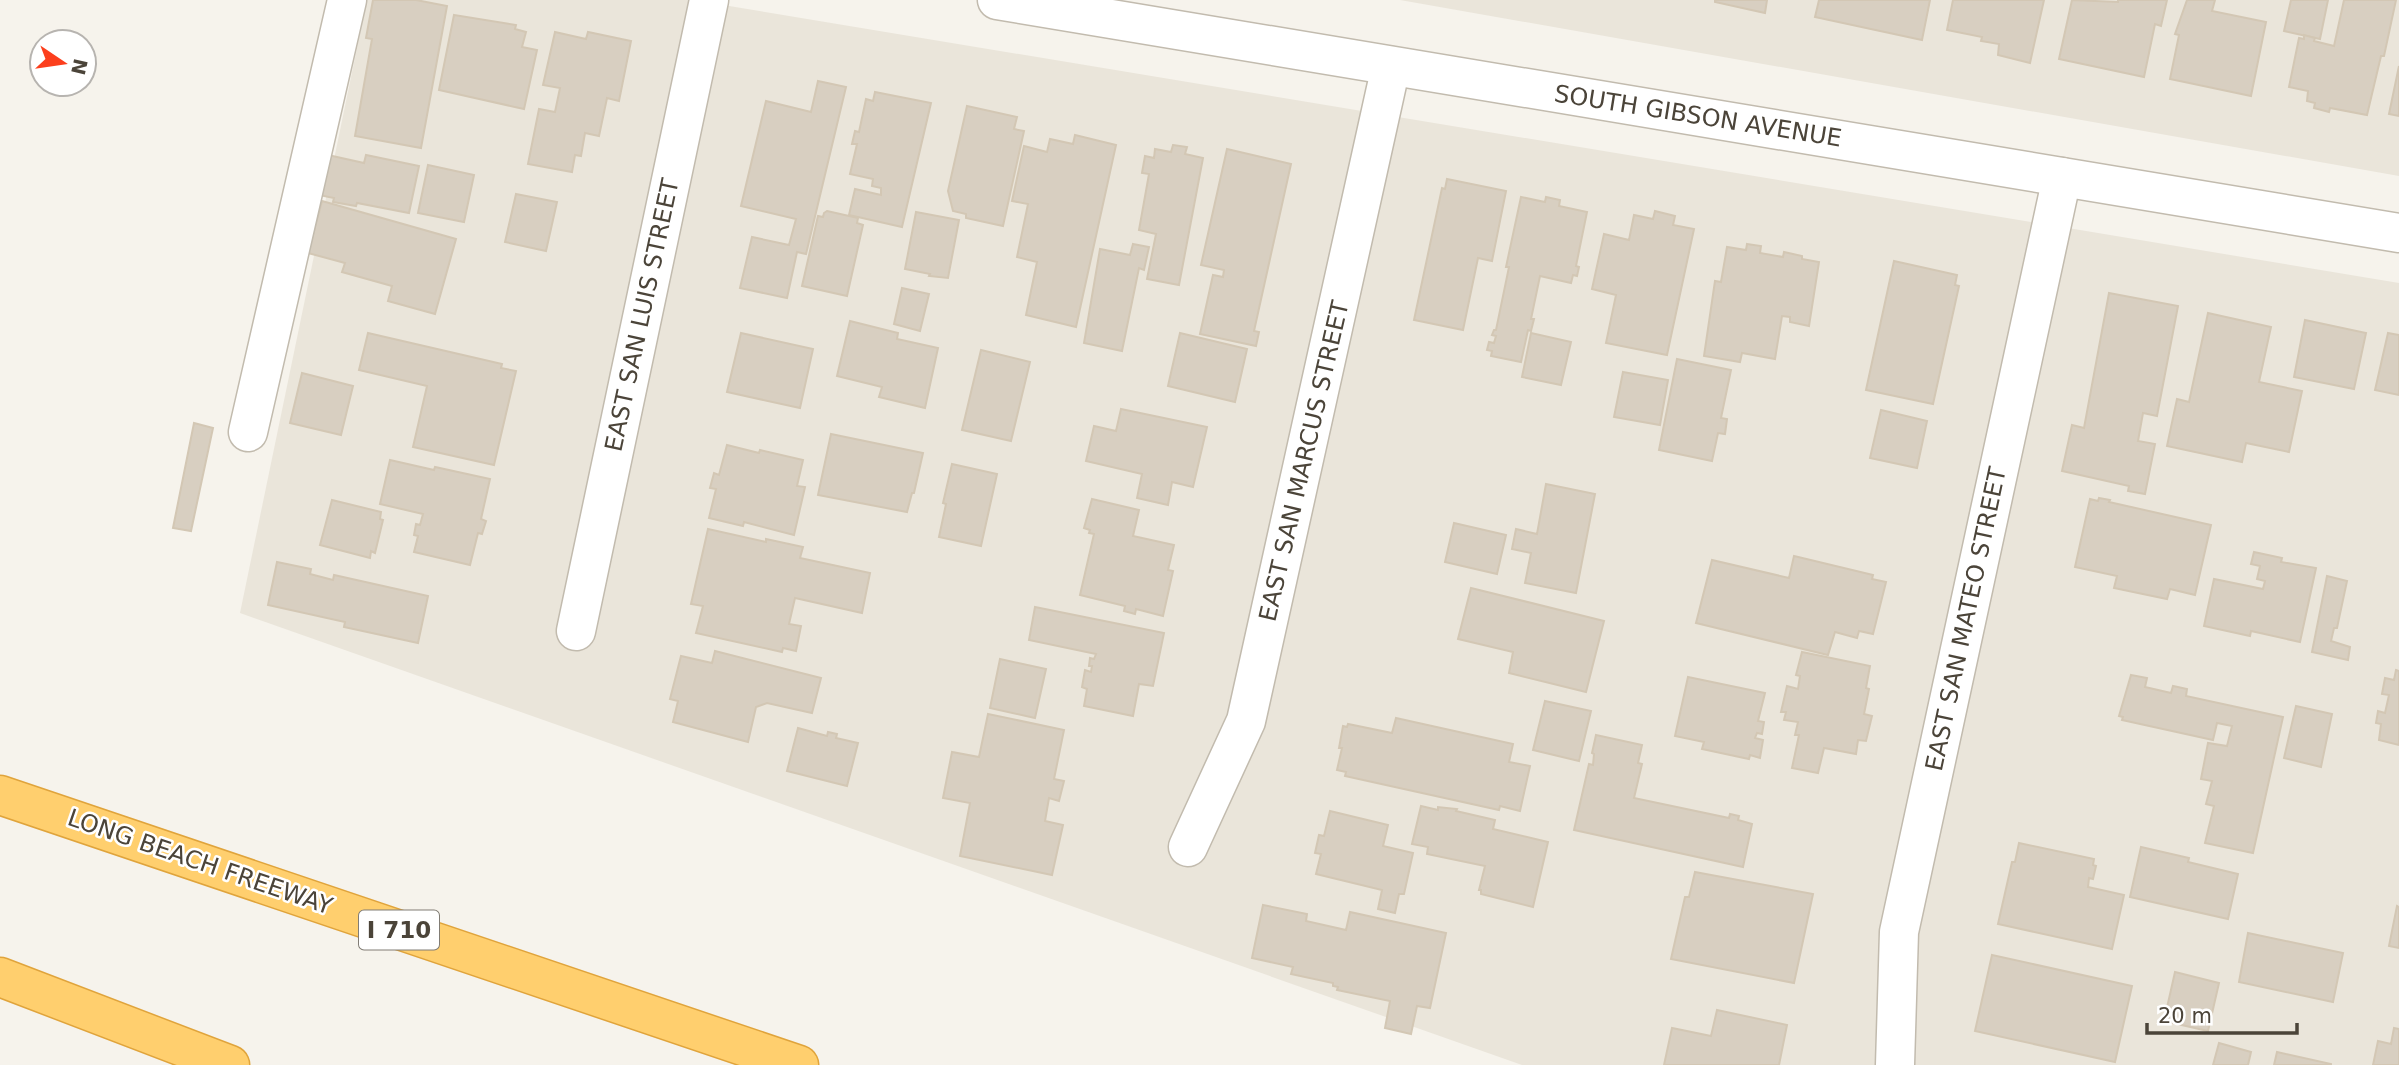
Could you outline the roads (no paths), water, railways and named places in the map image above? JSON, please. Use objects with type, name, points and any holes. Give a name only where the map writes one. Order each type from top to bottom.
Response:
[{"type":"highway","name":"LONG BEACH FREEWAY","points":[[0,794],[799,1065]]},
{"type":"highway","points":[[0,977],[230,1065]]},
{"type":"street","points":[[248,432],[347,0]]},
{"type":"street","name":"EAST SAN LUIS STREET","points":[[576,631],[709,0]]},
{"type":"street","name":"SOUTH GIBSON AVENUE","points":[[997,0],[2399,233]]},
{"type":"street","name":"EAST SAN MARCUS STREET","points":[[1188,848],[1246,721],[1391,66]]},
{"type":"street","name":"EAST SAN MATEO STREET","points":[[1895,1065],[1899,932],[2062,177]]}]
